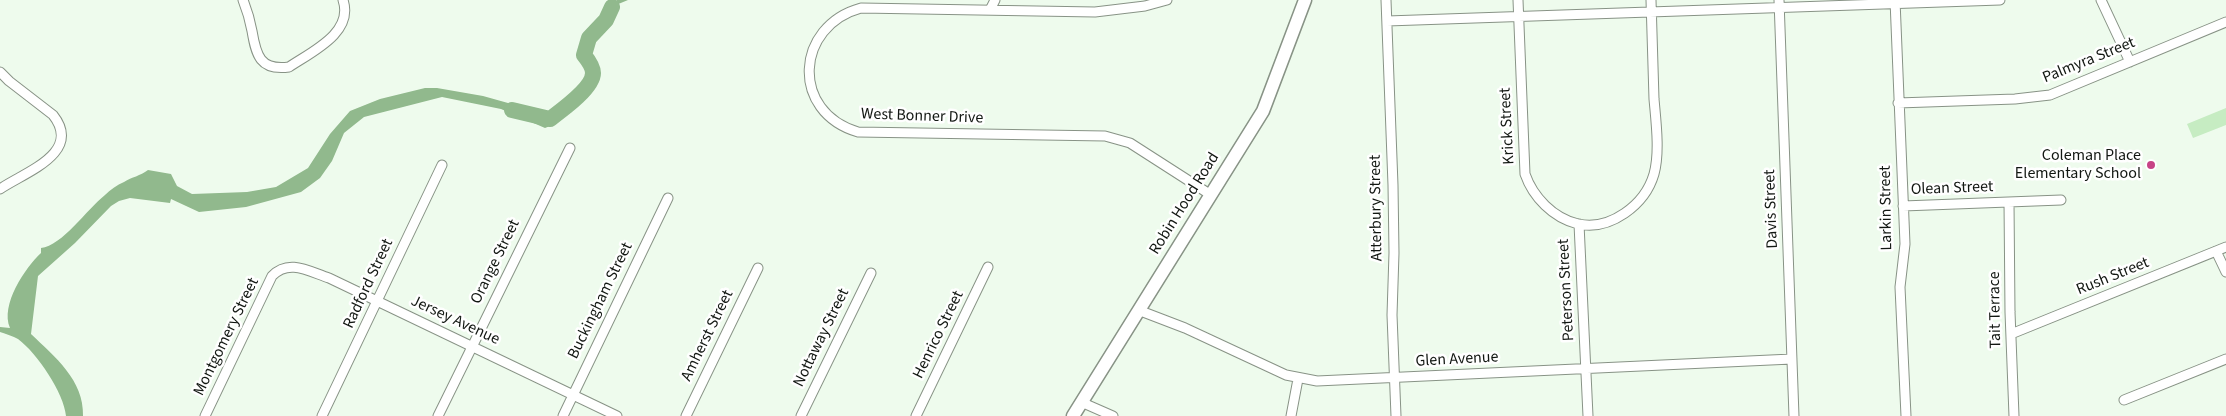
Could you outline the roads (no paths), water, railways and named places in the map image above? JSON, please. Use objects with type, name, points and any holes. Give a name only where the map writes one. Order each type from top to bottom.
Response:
[{"type":"street","points":[[243,0],[248,14],[255,51],[265,64],[280,68],[289,67],[338,31],[345,17],[343,0]]},
{"type":"street","points":[[990,10],[994,0]]},
{"type":"street","name":"West Bonner Drive","points":[[1167,0],[1145,6],[1096,12],[861,8],[840,16],[822,32],[812,52],[809,77],[818,103],[825,112],[839,124],[858,132],[1105,136],[1118,138],[1130,143],[1211,195]]},
{"type":"street","name":"Robin Hood Road","points":[[1073,416],[1266,105],[1305,0]]},
{"type":"street","name":"Atterbury Street","points":[[1386,0],[1394,243],[1392,315],[1396,416]]},
{"type":"street","name":"Krick Street","points":[[1518,0],[1525,174],[1540,201],[1565,219],[1579,224]]},
{"type":"street","name":"Peterson Street","points":[[1588,416],[1579,224],[1596,224],[1622,215],[1641,198],[1654,175],[1656,163],[1651,0]]},
{"type":"street","points":[[1387,21],[1652,12],[1779,4],[2000,0]]},
{"type":"street","points":[[2101,0],[2130,62]]},
{"type":"street","name":"Larkin Street","points":[[1895,2],[1905,244],[1900,287],[1906,416]]},
{"type":"street","name":"Davis Street","points":[[1779,4],[1794,416]]},
{"type":"street","name":"Palmyra Street","points":[[1898,103],[2050,95],[2226,22]]},
{"type":"street","points":[[0,72],[53,115],[58,121],[62,136],[60,146],[50,158],[0,189]]},
{"type":"street","name":"Orange Street","points":[[438,416],[570,148]]},
{"type":"street","name":"Radford Street","points":[[322,416],[442,165]]},
{"type":"street","name":"Buckingham Street","points":[[563,416],[668,198]]},
{"type":"street","name":"Olean Street","points":[[1903,206],[2062,200]]},
{"type":"street","name":"Tait Terrace","points":[[2009,202],[2014,416]]},
{"type":"street","name":"Rush Street","points":[[2011,334],[2226,247]]},
{"type":"street","points":[[2216,251],[2226,272]]},
{"type":"street","name":"Jersey Avenue","points":[[276,272],[287,266],[329,278],[617,416]]},
{"type":"street","name":"Henrico Street","points":[[916,416],[988,267]]},
{"type":"street","name":"Amherst Street","points":[[686,416],[758,268]]},
{"type":"street","name":"Montgomery Street","points":[[205,416],[272,276],[276,272]]},
{"type":"street","name":"Nottaway Street","points":[[801,416],[871,273]]},
{"type":"street","name":"Glen Avenue","points":[[1138,310],[1184,328],[1298,379],[1317,381],[1792,359]]},
{"type":"street","points":[[2124,400],[2226,359]]},
{"type":"street","points":[[1291,416],[1298,379]]},
{"type":"street","points":[[1081,402],[1113,416]]},
{"type":"waterway","points":[[512,110],[550,119],[583,92],[592,79],[593,73],[589,61],[584,55],[589,38],[606,20],[612,7]]},
{"type":"place","name":"Coleman Place Elementary School","points":[[2151,165]]}]
